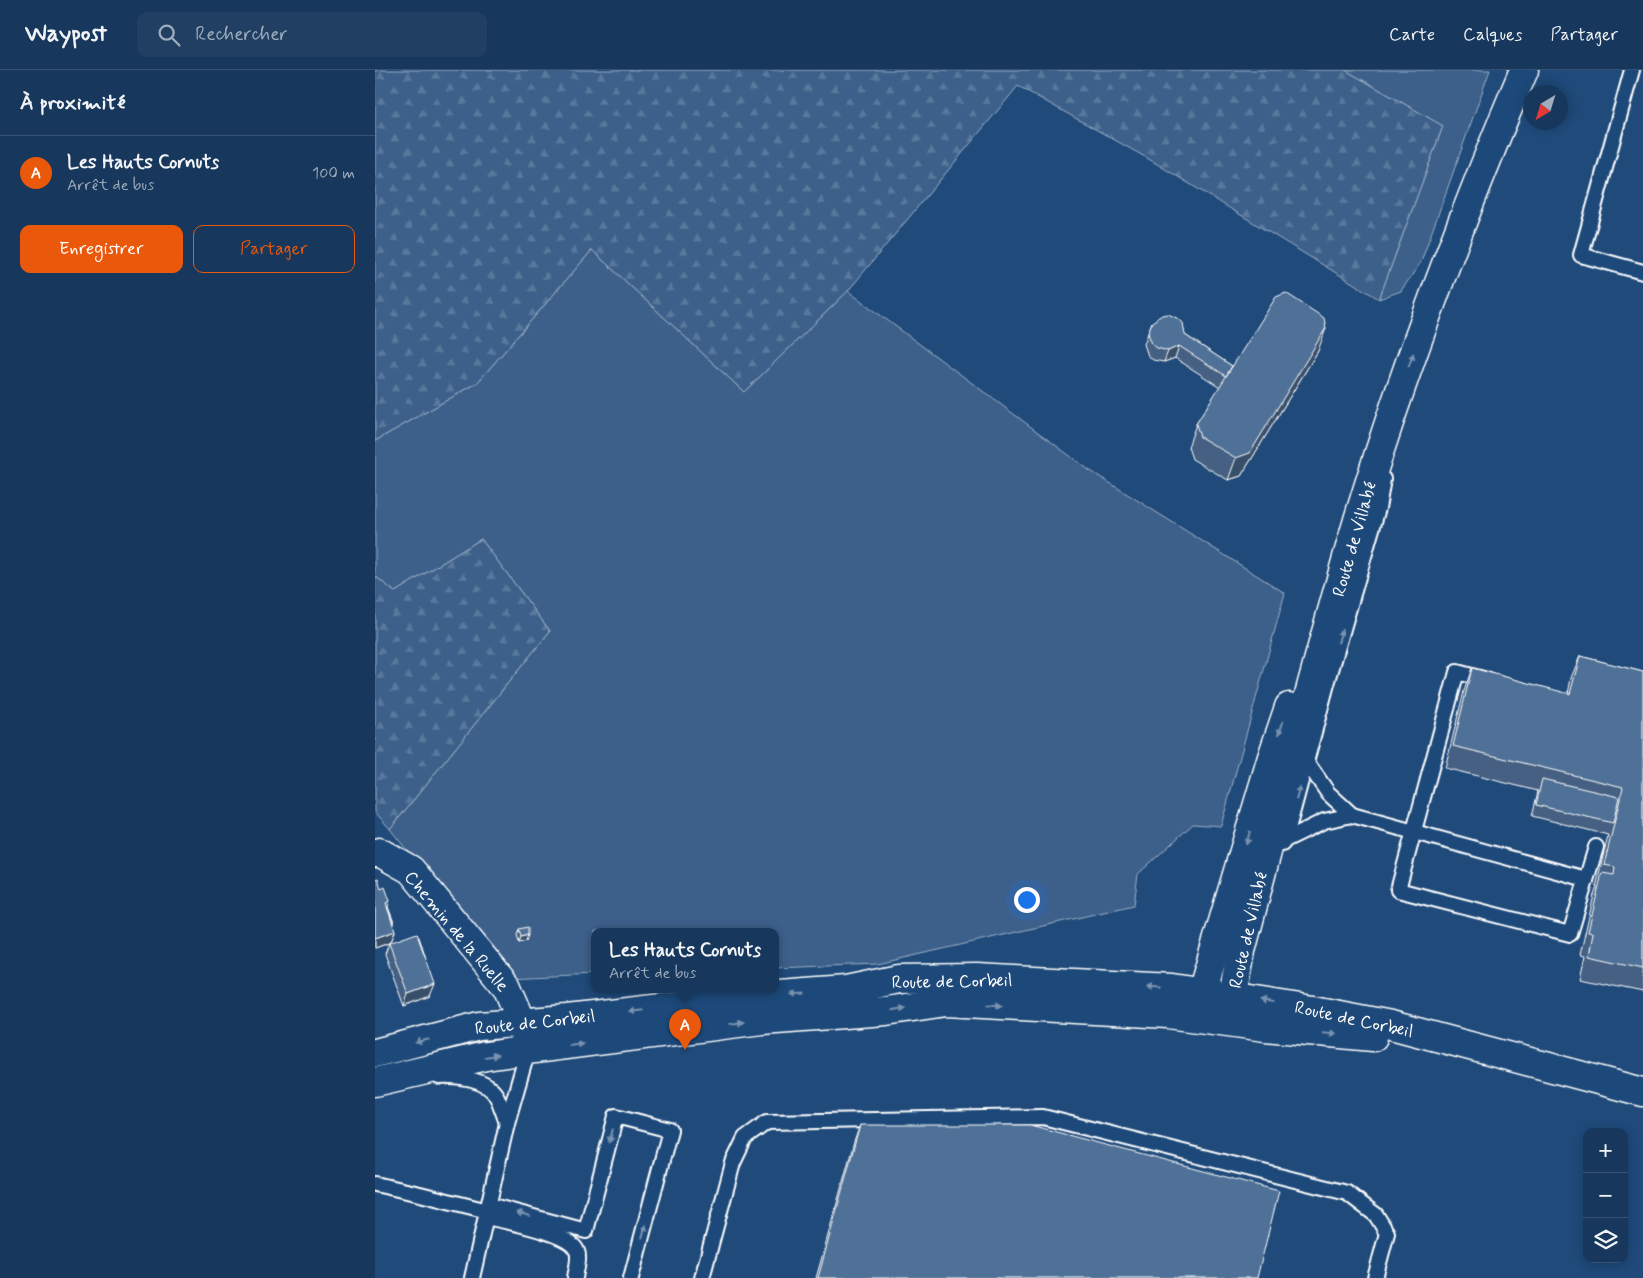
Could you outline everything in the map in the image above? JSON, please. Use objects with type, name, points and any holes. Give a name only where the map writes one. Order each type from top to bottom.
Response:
[{"type":"street","name":"Route de Villabé","points":[[1198,1018],[1202,992],[1271,758],[1295,688],[1361,457],[1393,357],[1506,70]]},
{"type":"street","name":"Route de Villabé","points":[[1230,1009],[1241,951],[1358,519],[1398,397],[1444,269],[1524,70]]},
{"type":"street","name":"Chemin de la Ruelle","points":[[377,852],[411,870],[507,987],[522,1022],[528,1050]]},
{"type":"street","name":"Route de Corbeil","points":[[375,1053],[479,1026],[766,996],[846,990],[899,980],[977,978],[1172,988],[1202,992],[1265,1028],[1469,1046],[1643,1092]]},
{"type":"street","name":"Route de Corbeil","points":[[381,1081],[486,1056],[528,1050],[761,1020],[886,1011],[946,1002],[1168,1014],[1198,1018],[1230,1009]]},
{"type":"lane","points":[[1632,70],[1581,255],[1643,272]]},
{"type":"lane","points":[[1263,868],[1285,840],[1377,508],[1398,397]]},
{"type":"lane","points":[[1502,683],[1457,672],[1398,890],[1570,934],[1596,847]]},
{"type":"lane","points":[[1306,761],[1328,793],[1352,815],[1586,879]]},
{"type":"lane","points":[[1285,840],[1324,822],[1352,815]]},
{"type":"lane","points":[[472,1278],[507,1123],[528,1050]]},
{"type":"lane","points":[[381,1081],[449,1076],[477,1082],[488,1087],[497,1095],[507,1123]]},
{"type":"lane","points":[[375,1184],[488,1211],[586,1231],[617,1116],[670,1130],[631,1278]]},
{"type":"lane","points":[[702,1278],[733,1163],[745,1138],[767,1122],[1043,1117],[1347,1193],[1376,1215],[1387,1233],[1375,1278]]},
{"type":"lane","points":[[488,1211],[559,1236],[573,1244],[578,1252],[575,1278]]},
{"type":"green space","points":[[375,70],[1345,70],[1443,126],[1379,299],[1147,158],[1018,86],[848,291],[744,392],[592,250],[477,383],[375,441]]},
{"type":"green space","points":[[1345,70],[1490,70],[1421,262],[1401,291],[1379,299],[1443,126]]},
{"type":"green space","points":[[592,250],[744,392],[848,291],[1089,470],[1285,593],[1221,826],[1193,824],[1138,874],[1134,905],[878,964],[779,968],[779,928],[591,928],[591,974],[509,978],[390,829],[550,631],[481,539],[395,592],[375,576],[375,441],[477,383]]},
{"type":"green space","points":[[481,539],[550,631],[390,829],[375,812],[375,576],[395,592]]},
{"type":"building","points":[[1286,293],[1324,318],[1326,328],[1250,453],[1236,458],[1200,437],[1196,424],[1276,297]]},
{"type":"building","points":[[1168,314],[1183,323],[1185,335],[1232,366],[1226,376],[1179,346],[1168,351],[1157,348],[1152,344],[1148,333],[1152,322],[1162,315]]},
{"type":"building","points":[[1580,656],[1643,672],[1643,968],[1589,956],[1593,933],[1588,932],[1602,873],[1614,875],[1615,867],[1604,865],[1623,787],[1453,746],[1472,668],[1570,694]]},
{"type":"building","points":[[1542,779],[1619,797],[1613,823],[1536,805]]},
{"type":"building","points":[[378,878],[381,889],[385,887],[390,901],[386,903],[395,931],[375,938],[375,879]]},
{"type":"building","points":[[388,907],[394,923],[393,923]]},
{"type":"building","points":[[528,927],[528,935],[521,937],[519,929]]},
{"type":"building","points":[[417,933],[435,984],[408,994],[389,943]]},
{"type":"building","points":[[860,1125],[1030,1125],[1279,1191],[1257,1278],[818,1278]]},
{"type":"place","name":"Les Hauts Cornuts","points":[[685,1050]]}]
